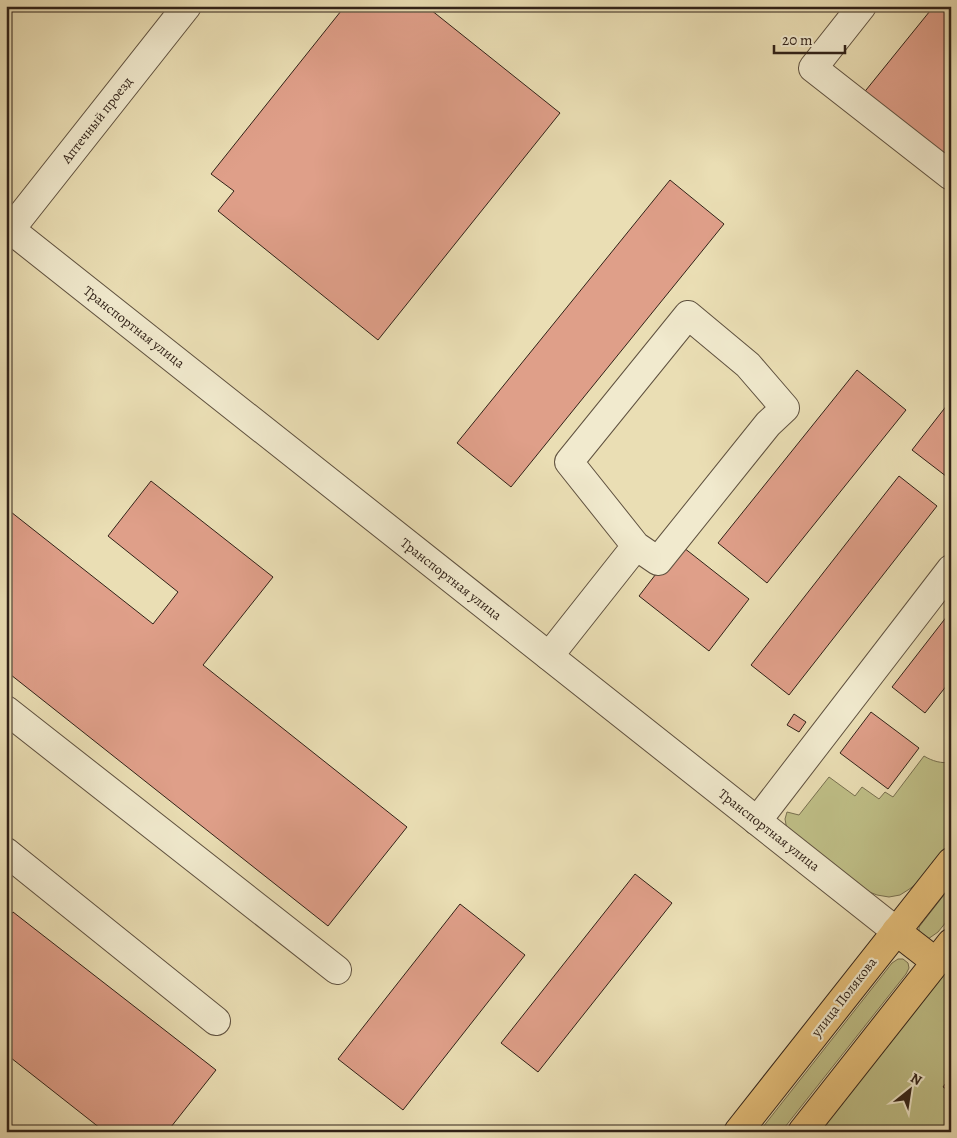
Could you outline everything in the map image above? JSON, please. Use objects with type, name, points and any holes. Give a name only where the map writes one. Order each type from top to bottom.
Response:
[{"type":"main road","name":"улица Полякова","points":[[738,1132],[951,862]]},
{"type":"main road","points":[[802,1132],[943,953],[896,931]]},
{"type":"street","name":"Аптечный проезд","points":[[8,230],[187,6]]},
{"type":"street","points":[[862,6],[813,68],[951,176]]},
{"type":"street","name":"Транспортная улица","points":[[8,230],[896,931]]},
{"type":"street","points":[[688,315],[748,365],[785,408],[768,424],[658,561],[636,546],[569,462],[688,315]]},
{"type":"street","points":[[549,656],[636,546]]},
{"type":"street","points":[[757,821],[951,569]]},
{"type":"street","points":[[6,710],[337,970]]},
{"type":"street","points":[[6,852],[216,1021]]},
{"type":"green space","points":[[924,756],[937,762],[951,762],[951,841],[921,879],[900,895],[889,897],[867,891],[787,830],[785,819],[787,812],[799,815],[829,777],[855,796],[862,787],[879,799],[885,792],[893,797]]},
{"type":"green space","points":[[951,886],[951,916],[938,932],[928,939],[919,932],[919,927]]},
{"type":"green space","points":[[898,959],[903,959],[908,963],[909,968],[906,974],[781,1132],[759,1132],[892,963]]},
{"type":"green space","points":[[951,965],[951,1132],[818,1132]]},
{"type":"building","points":[[345,6],[426,6],[560,113],[378,340],[218,211],[234,191],[211,174]]},
{"type":"building","points":[[934,6],[951,6],[951,166],[862,95]]},
{"type":"building","points":[[670,180],[724,224],[511,487],[457,443]]},
{"type":"building","points":[[857,370],[906,410],[767,583],[718,543]]},
{"type":"building","points":[[951,400],[951,480],[912,450]]},
{"type":"building","points":[[899,476],[937,506],[789,695],[751,665]]},
{"type":"building","points":[[151,481],[273,577],[203,665],[407,827],[328,926],[6,671],[6,517],[11,512],[153,624],[178,592],[108,536]]},
{"type":"building","points":[[679,544],[749,599],[709,651],[639,596]]},
{"type":"building","points":[[951,611],[951,680],[925,713],[892,687]]},
{"type":"building","points":[[871,712],[919,748],[888,789],[840,753]]},
{"type":"building","points":[[794,714],[806,722],[799,732],[787,725]]},
{"type":"building","points":[[635,874],[672,903],[538,1072],[501,1043]]},
{"type":"building","points":[[460,904],[525,955],[403,1110],[338,1059]]},
{"type":"building","points":[[13,912],[216,1070],[167,1132],[105,1132],[6,1054],[6,921]]},
{"type":"building","points":[[951,1076],[951,1092],[943,1087]]}]
